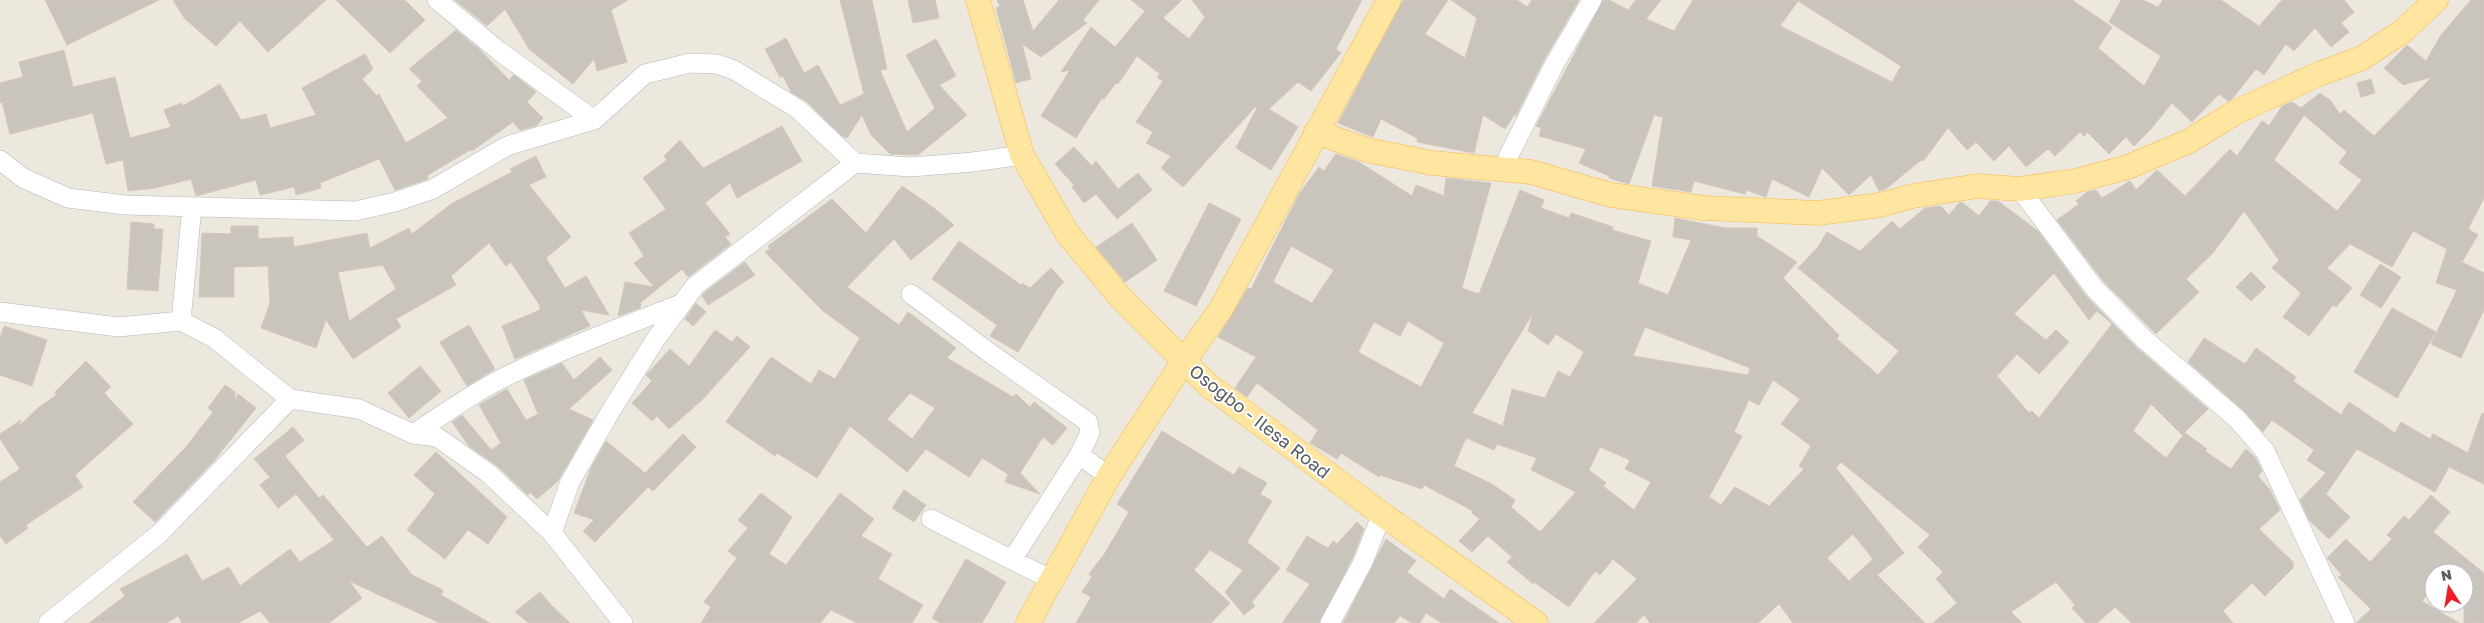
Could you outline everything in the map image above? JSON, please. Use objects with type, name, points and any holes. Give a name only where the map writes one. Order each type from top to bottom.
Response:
[{"type":"main road","name":"Osogbo - Ilesa Road","points":[[978,0],[1022,155],[1066,233],[1121,298],[1208,385],[1382,514],[1536,623]]},
{"type":"main road","points":[[1028,623],[1109,476],[1183,362],[1221,309],[1389,0]]},
{"type":"main road","points":[[1316,132],[1367,150],[1395,156],[1432,163],[1531,172],[1620,196],[1704,208],[1759,212],[1818,213],[1880,205],[1913,196],[1978,186],[2020,188],[2075,180],[2128,167],[2189,140],[2236,112],[2319,74],[2362,58],[2403,32],[2436,0]]},
{"type":"street","points":[[437,0],[499,51],[594,120]]},
{"type":"street","points":[[1502,169],[1554,65],[1592,0]]},
{"type":"street","points":[[0,160],[23,178],[68,198],[125,205],[355,211],[387,204],[434,189],[507,146],[594,120],[645,74],[690,63],[717,64],[734,70],[798,109],[855,163],[911,167],[973,162],[1022,155]]},
{"type":"street","points":[[552,533],[570,482],[655,340],[683,303],[702,281],[855,163]]},
{"type":"street","points":[[2020,188],[2095,289],[2144,339],[2237,419],[2265,451],[2345,623]]},
{"type":"street","points":[[181,321],[192,207]]},
{"type":"street","points":[[911,294],[987,351],[1088,422],[1090,433],[1079,454],[1012,560]]},
{"type":"street","points":[[413,434],[456,405],[510,375],[580,343],[683,303]]},
{"type":"street","points":[[0,312],[118,327],[181,321],[214,338],[290,399],[359,409],[413,434],[436,437],[488,472],[552,533],[623,623]]},
{"type":"street","points":[[48,623],[159,534],[290,399]]},
{"type":"street","points":[[1079,454],[1109,476]]},
{"type":"street","points":[[1330,623],[1363,562],[1382,514]]},
{"type":"street","points":[[931,519],[1052,580]]},
{"type":"building","points":[[45,0],[159,0],[67,45]]},
{"type":"building","points":[[173,0],[326,0],[268,52],[240,21],[216,46],[185,19]]},
{"type":"building","points":[[336,0],[405,0],[425,20],[390,53]]},
{"type":"building","points":[[455,0],[628,0],[611,10],[627,62],[597,71],[594,59],[573,84],[529,49],[505,9],[487,26]]},
{"type":"building","points":[[840,0],[872,0],[887,69],[880,70],[907,132],[935,108],[906,55],[936,39],[956,76],[939,85],[967,115],[918,155],[890,154],[871,135],[862,115],[847,138],[841,135],[806,101],[791,92],[783,76],[780,77],[765,49],[786,38],[804,73],[818,65],[840,105],[864,94]]},
{"type":"building","points":[[908,0],[935,0],[939,18],[913,23]]},
{"type":"building","points":[[997,0],[1023,0],[1033,31],[1059,0],[1099,0],[1083,20],[1087,23],[1041,57],[1022,44],[1031,79],[1016,83],[996,8],[1000,6]]},
{"type":"building","points":[[1131,0],[1182,0],[1163,18],[1189,39],[1205,17],[1192,0],[1362,0],[1336,49],[1341,53],[1311,91],[1298,82],[1269,109],[1298,127],[1271,170],[1236,148],[1257,108],[1255,107],[1183,187],[1161,168],[1171,156],[1146,143],[1153,132],[1136,122],[1163,81],[1157,77],[1160,74],[1137,56],[1118,84],[1116,83],[1104,99],[1102,98],[1091,115],[1088,113],[1090,116],[1076,138],[1041,116],[1070,70],[1061,72],[1091,27],[1115,47],[1145,11]]},
{"type":"building","points":[[1403,0],[1448,0],[1425,34],[1465,58],[1477,18],[1451,0],[1517,0],[1527,7],[1532,0],[1579,0],[1544,60],[1516,116],[1514,115],[1505,129],[1483,115],[1474,153],[1417,142],[1417,138],[1381,119],[1373,137],[1338,123]]},
{"type":"building","points":[[1603,0],[1609,0],[1628,10],[1636,0],[1661,0],[1646,19],[1674,31],[1693,0],[2072,0],[2112,27],[2098,48],[2144,86],[2161,56],[2109,22],[2121,0],[2143,0],[2158,7],[2163,0],[2221,0],[2259,26],[2282,0],[2344,0],[2354,12],[2341,23],[2349,32],[2331,47],[2315,28],[2294,51],[2286,44],[2264,75],[2256,69],[2232,99],[2228,101],[2219,94],[2192,122],[2172,103],[2134,146],[2126,137],[2109,154],[2087,132],[2084,136],[2080,132],[2055,156],[2048,149],[2026,167],[2009,146],[1994,161],[1976,142],[1967,150],[1948,128],[1923,161],[1921,160],[1886,189],[1879,191],[1871,175],[1849,195],[1822,168],[1809,197],[1772,179],[1766,197],[1746,190],[1745,194],[1694,181],[1691,192],[1652,186],[1663,117],[1654,115],[1629,184],[1609,178],[1609,176],[1579,163],[1586,149],[1539,136],[1541,128],[1536,126]],"holes":[[[1798,1],[1901,66],[1892,82],[1780,26]]]},
{"type":"building","points":[[2471,0],[2484,0],[2484,198],[2468,229],[2478,235],[2462,262],[2484,273],[2484,310],[2461,358],[2431,344],[2457,290],[2436,283],[2447,249],[2413,231],[2392,267],[2350,244],[2327,268],[2352,288],[2336,307],[2333,305],[2309,336],[2283,317],[2301,293],[2272,268],[2279,260],[2244,211],[2213,253],[2186,279],[2199,292],[2156,334],[2104,282],[2057,220],[2079,204],[2076,201],[2087,192],[2096,190],[2102,198],[2130,181],[2136,190],[2157,170],[2185,196],[2230,149],[2237,156],[2262,121],[2269,126],[2282,106],[2292,102],[2301,108],[2320,93],[2330,100],[2340,114],[2344,110],[2374,136],[2432,77],[2403,85],[2384,68],[2407,45],[2426,61],[2441,35]],"holes":[[[2304,115],[2347,152],[2339,163],[2362,180],[2337,211],[2274,160]]]},
{"type":"building","points":[[456,30],[479,49],[509,80],[514,75],[536,92],[527,102],[543,118],[536,126],[520,130],[513,122],[472,151],[470,150],[428,175],[428,179],[395,190],[379,159],[320,183],[321,188],[296,195],[294,187],[260,195],[256,180],[196,196],[191,179],[155,188],[128,191],[123,160],[106,164],[93,113],[10,134],[2,102],[0,103],[0,83],[23,77],[19,62],[64,50],[73,87],[115,77],[130,138],[171,127],[164,110],[182,103],[183,106],[220,84],[241,120],[266,114],[270,128],[316,115],[302,88],[365,54],[373,69],[362,79],[377,96],[379,94],[406,143],[448,118],[417,86],[422,81],[409,69]]},
{"type":"building","points":[[2371,79],[2375,93],[2361,97],[2357,83]]},
{"type":"building","points":[[782,126],[802,161],[737,198],[730,183],[705,203],[730,234],[725,237],[731,244],[688,277],[682,269],[641,302],[640,308],[618,316],[625,282],[654,287],[634,263],[644,256],[629,233],[666,209],[643,178],[667,160],[664,156],[680,140],[703,168]]},
{"type":"building","points":[[1074,147],[1092,166],[1096,161],[1118,189],[1138,173],[1152,190],[1117,219],[1096,194],[1084,203],[1072,187],[1074,185],[1055,164]]},
{"type":"building","points":[[1336,154],[1359,162],[1412,196],[1416,185],[1444,196],[1446,178],[1491,183],[1462,288],[1479,294],[1520,190],[1544,200],[1541,208],[1569,218],[1571,213],[1613,227],[1612,230],[1651,241],[1638,283],[1668,295],[1691,240],[1673,237],[1675,218],[1725,228],[1757,228],[1757,236],[1797,262],[1783,278],[1839,335],[1837,339],[1878,375],[1899,351],[1798,268],[1818,247],[1827,232],[1860,251],[1892,221],[1900,229],[1925,208],[1941,206],[1949,215],[1962,202],[1979,216],[1990,201],[1998,201],[2038,231],[2086,296],[2136,347],[2208,409],[2182,435],[2151,404],[2133,431],[2166,458],[2185,433],[2207,449],[2205,451],[2231,469],[2246,449],[2255,457],[2262,471],[2258,476],[2270,490],[2280,510],[2259,529],[2293,562],[2293,568],[2265,596],[2252,583],[2223,611],[2233,623],[2132,623],[2115,607],[2097,623],[2086,623],[2072,608],[2075,605],[2056,582],[2011,612],[2022,623],[1933,623],[1957,603],[1936,579],[1943,572],[1918,547],[1930,535],[1841,462],[1836,468],[1904,553],[1877,575],[1925,623],[1793,623],[1779,604],[1758,623],[1650,623],[1644,615],[1636,623],[1594,623],[1637,579],[1613,559],[1600,575],[1595,571],[1569,607],[1534,582],[1533,584],[1507,562],[1512,557],[1488,536],[1472,552],[1459,541],[1480,519],[1472,513],[1473,511],[1424,485],[1422,489],[1380,475],[1379,477],[1341,453],[1337,459],[1310,443],[1318,430],[1257,383],[1247,397],[1235,388],[1256,357],[1218,337],[1248,288],[1251,289],[1299,194],[1319,167],[1324,171]],"holes":[[[1291,246],[1334,270],[1312,303],[1273,282]],[[2054,273],[2089,320],[2097,311],[2112,324],[2039,418],[2032,411],[2029,413],[1997,376],[2017,354],[2039,374],[2069,342],[2056,330],[2046,340],[2014,314]],[[1533,313],[1528,331],[1548,345],[1556,334],[1584,352],[1570,377],[1558,371],[1545,398],[1512,389],[1503,426],[1472,413]],[[1408,321],[1444,343],[1421,387],[1358,352],[1374,322],[1400,336]],[[1645,327],[1750,368],[1748,375],[1633,356]],[[1773,380],[1800,399],[1781,424],[1811,446],[1799,466],[1804,469],[1769,506],[1735,487],[1721,505],[1709,497],[1742,436],[1734,432],[1749,400],[1759,405]],[[1466,438],[1494,450],[1497,444],[1537,458],[1531,470],[1576,492],[1540,532],[1511,507],[1515,500],[1492,484],[1454,466]],[[1600,447],[1630,460],[1625,469],[1651,482],[1634,510],[1603,486],[1606,483],[1589,470]],[[1853,534],[1873,559],[1849,581],[1827,558]]]},
{"type":"building","points":[[536,156],[546,177],[529,185],[571,237],[546,258],[565,288],[586,276],[609,315],[581,310],[590,326],[515,359],[502,326],[540,310],[540,306],[511,262],[506,266],[489,243],[451,276],[456,285],[396,319],[401,327],[353,359],[326,320],[316,348],[261,328],[270,303],[268,266],[234,267],[234,297],[199,297],[202,233],[231,234],[231,226],[258,226],[258,239],[293,237],[294,247],[367,233],[370,248],[409,228],[412,234],[451,204],[512,172],[510,169]],"holes":[[[383,265],[396,289],[349,321],[338,272]]]},
{"type":"building","points":[[902,186],[934,208],[954,225],[911,260],[894,239],[847,287],[899,325],[908,312],[956,348],[947,358],[1013,397],[1016,394],[1030,407],[1034,402],[1067,428],[1053,445],[1043,437],[1020,473],[1040,494],[1005,482],[1008,474],[982,458],[969,477],[926,449],[907,472],[850,426],[817,478],[777,453],[775,456],[726,422],[771,357],[811,384],[819,370],[835,379],[860,338],[823,311],[765,252],[770,249],[768,246],[832,199],[866,233]],"holes":[[[910,393],[935,408],[912,439],[887,419]]]},
{"type":"building","points":[[1209,203],[1241,219],[1196,306],[1164,291]]},
{"type":"building","points":[[131,222],[154,224],[154,229],[163,229],[158,291],[127,289]]},
{"type":"building","points":[[1132,223],[1157,260],[1125,282],[1096,247]]},
{"type":"building","points":[[959,241],[1021,285],[1022,283],[1030,288],[1051,268],[1064,282],[1057,289],[1018,352],[990,336],[997,325],[932,279]]},
{"type":"building","points":[[745,262],[755,275],[708,305],[702,296],[703,294]]},
{"type":"building","points":[[2380,264],[2401,277],[2381,308],[2360,295]]},
{"type":"building","points":[[2251,272],[2266,287],[2251,301],[2236,287]]},
{"type":"building","points":[[696,303],[706,312],[693,326],[685,319]]},
{"type":"building","points":[[2392,308],[2436,332],[2397,398],[2354,372]]},
{"type":"building","points":[[469,325],[495,369],[467,386],[440,342]]},
{"type":"building","points":[[4,326],[47,340],[32,386],[0,375],[0,338]]},
{"type":"building","points":[[715,330],[732,342],[737,336],[750,347],[702,400],[669,429],[657,416],[652,421],[632,403],[652,381],[646,375],[670,349],[689,366]]},
{"type":"building","points":[[2204,338],[2245,364],[2256,348],[2296,377],[2293,381],[2341,415],[2349,402],[2395,433],[2401,422],[2430,439],[2433,434],[2468,453],[2482,413],[2484,414],[2484,484],[2449,467],[2435,492],[2357,449],[2326,494],[2350,517],[2329,539],[2309,520],[2300,500],[2326,473],[2307,460],[2314,450],[2272,420],[2263,432],[2244,411],[2188,362]]},
{"type":"building","points":[[600,357],[612,370],[569,409],[593,420],[558,481],[537,499],[530,492],[528,495],[496,465],[469,446],[452,422],[462,415],[491,450],[501,443],[479,405],[507,389],[526,420],[538,414],[524,380],[562,363],[574,380]]},
{"type":"building","points":[[86,361],[111,387],[104,393],[133,424],[75,475],[83,487],[26,525],[28,528],[6,544],[0,536],[0,482],[20,469],[0,439],[0,434],[21,420],[18,427],[38,408],[58,394],[54,393]]},
{"type":"building","points":[[420,366],[441,391],[409,418],[388,393]]},
{"type":"building","points":[[225,385],[235,392],[235,400],[238,394],[256,408],[213,462],[155,522],[133,502],[186,447],[213,412],[208,408]]},
{"type":"building","points":[[293,427],[304,440],[285,456],[319,498],[323,495],[367,547],[382,536],[412,575],[443,590],[441,595],[490,623],[440,623],[349,581],[362,598],[329,623],[270,623],[260,611],[238,623],[182,623],[178,616],[166,623],[89,623],[125,596],[120,589],[187,554],[202,581],[229,567],[240,586],[290,549],[300,562],[334,540],[296,494],[278,508],[260,485],[270,477],[254,459]]},
{"type":"building","points":[[1162,431],[1234,475],[1239,467],[1267,483],[1260,494],[1272,501],[1247,542],[1280,568],[1252,602],[1255,606],[1244,615],[1225,592],[1243,570],[1210,550],[1194,570],[1230,603],[1211,623],[1076,623],[1091,597],[1082,592],[1092,577],[1089,574],[1105,553],[1129,512],[1117,504]]},
{"type":"building","points":[[683,434],[696,447],[653,491],[648,487],[595,542],[583,531],[594,520],[574,513],[591,468],[606,441],[645,473]]},
{"type":"building","points":[[436,452],[507,517],[488,544],[468,530],[445,559],[407,530],[435,494],[414,475]]},
{"type":"building","points":[[904,490],[926,505],[914,522],[892,508]]},
{"type":"building","points":[[761,493],[792,517],[769,554],[786,565],[840,493],[874,519],[861,536],[892,554],[878,579],[923,605],[912,623],[857,623],[831,610],[820,623],[701,623],[711,607],[704,602],[737,558],[728,551],[748,528],[738,520]]},
{"type":"building","points":[[2431,495],[2450,512],[2433,532],[2472,563],[2424,563],[2424,598],[2422,601],[2424,602],[2424,613],[2442,613],[2459,623],[2356,623],[2371,609],[2338,577],[2342,575],[2327,558],[2346,539],[2370,562],[2392,539],[2387,535],[2404,516],[2409,520]]},
{"type":"building","points":[[1357,522],[1364,529],[1353,557],[1319,623],[1282,623],[1310,584],[1286,570],[1307,536],[1328,548],[1333,541],[1337,544]]},
{"type":"building","points":[[1386,539],[1416,561],[1407,572],[1444,599],[1450,589],[1499,623],[1442,623],[1426,613],[1420,623],[1412,623],[1400,616],[1394,623],[1343,623]]},
{"type":"building","points":[[966,559],[1006,582],[982,623],[940,623],[932,618]]},
{"type":"building","points":[[2474,565],[2484,573],[2484,623],[2464,623],[2464,613],[2474,613]]},
{"type":"building","points":[[540,592],[570,623],[529,623],[515,612]]}]
